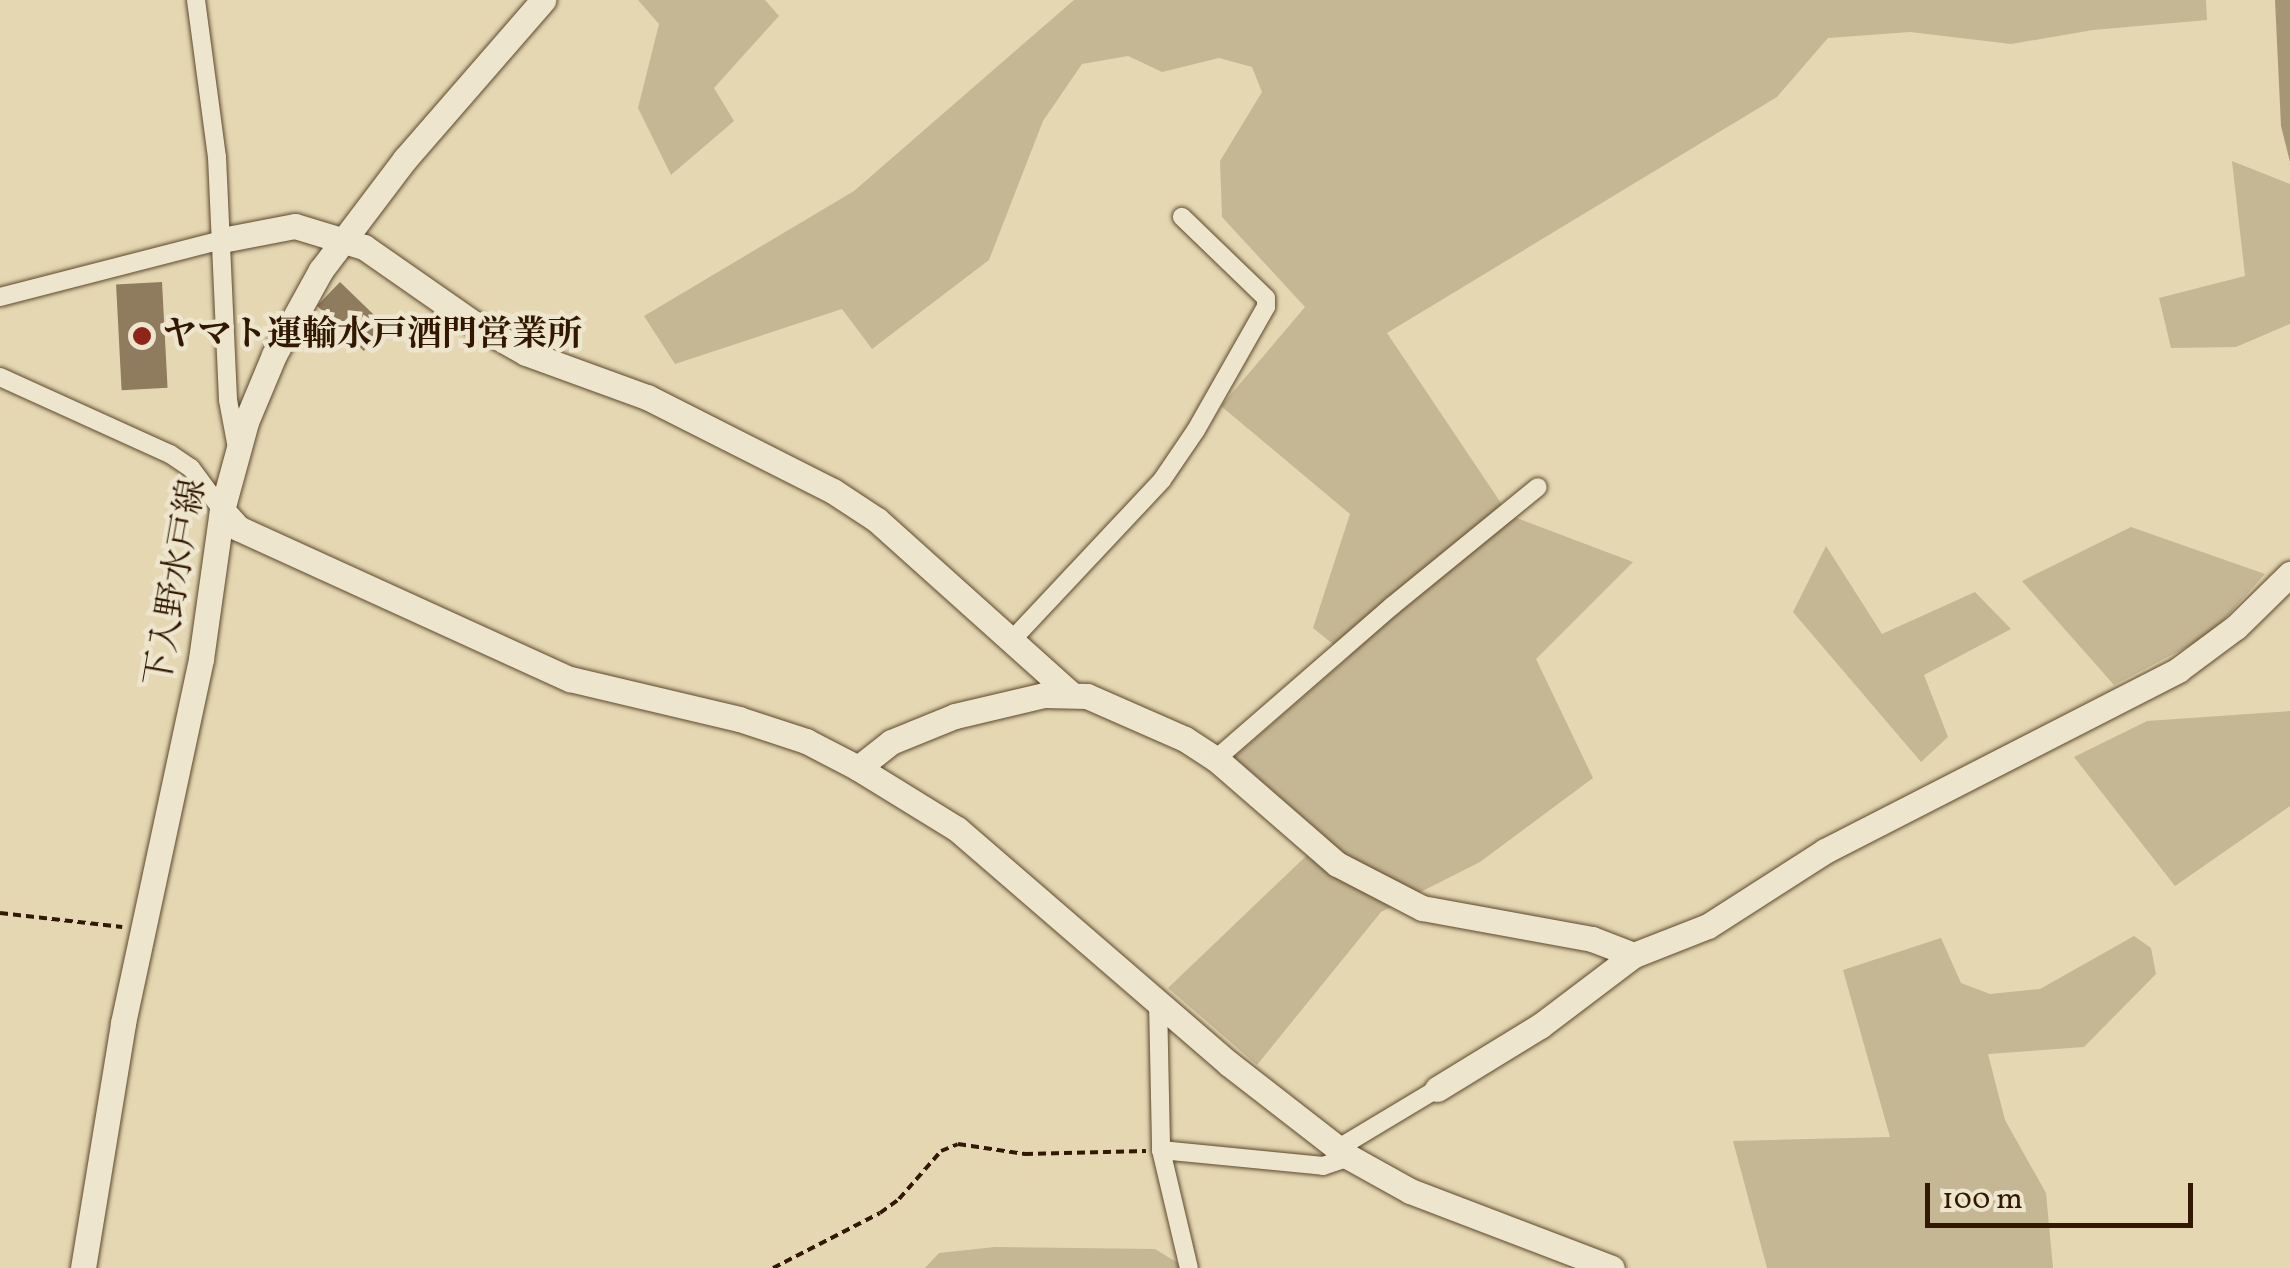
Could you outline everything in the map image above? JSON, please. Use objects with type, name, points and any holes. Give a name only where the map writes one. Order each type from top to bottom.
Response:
[{"type":"street","points":[[196,0],[215,137],[228,400],[237,449]]},
{"type":"street","name":"下入野水戸線","points":[[84,1268],[142,930],[201,659],[222,510],[237,449],[297,308],[405,158],[543,0]]},
{"type":"street","points":[[1010,642],[1162,480],[1196,430],[1266,306],[1266,298],[1182,217]]},
{"type":"street","points":[[0,297],[40,283],[294,226],[344,240],[364,248],[526,353],[647,397],[860,506],[1070,693]]},
{"type":"street","points":[[0,377],[170,454],[191,468],[238,528],[570,679],[739,719],[806,741],[858,768],[957,829],[1158,1002],[1343,1153],[1410,1191],[1612,1268]]},
{"type":"street","points":[[1216,758],[1538,487]]},
{"type":"street","points":[[1162,1150],[1324,1166],[1437,1089],[1540,1026],[1634,955],[1708,926],[1825,852],[2178,670],[2236,627],[2290,574]]},
{"type":"street","points":[[858,768],[891,742],[955,716],[1070,693],[1108,703],[1216,758],[1338,864],[1422,908],[1592,938],[1634,955]]},
{"type":"street","points":[[1158,1002],[1162,1150],[1189,1268]]},
{"type":"path","points":[[0,913],[142,930]]},
{"type":"path","points":[[772,1268],[880,1214],[900,1199],[941,1151],[958,1144],[1026,1154],[1162,1150]]},
{"type":"shaded area","points":[[638,0],[765,0],[779,16],[714,88],[734,121],[671,175],[638,108],[659,24]]},
{"type":"shaded area","points":[[1074,0],[2206,0],[2207,20],[2093,30],[2011,44],[1910,32],[1828,38],[1777,97],[1387,333],[1509,515],[1633,562],[1536,659],[1593,778],[1480,862],[1381,912],[1257,1065],[1168,988],[1326,837],[1234,757],[1349,657],[1313,628],[1350,514],[1221,406],[1305,307],[1222,217],[1220,161],[1262,92],[1252,67],[1219,58],[1162,72],[1128,56],[1082,64],[1043,121],[989,260],[872,349],[842,309],[675,364],[644,316],[854,191]]},
{"type":"shaded area","points":[[2275,0],[2290,0],[2290,162],[2281,126]]},
{"type":"shaded area","points":[[2232,161],[2290,184],[2290,324],[2236,347],[2171,348],[2159,298],[2245,276]]},
{"type":"shaded area","points":[[2131,527],[2265,574],[2210,635],[2114,685],[2022,581]]},
{"type":"shaded area","points":[[1826,546],[1882,634],[1975,592],[2011,629],[1924,675],[1948,737],[1921,762],[1793,612]]},
{"type":"shaded area","points":[[2290,711],[2290,806],[2175,886],[2074,757],[2147,721]]},
{"type":"shaded area","points":[[2134,936],[2151,948],[2156,974],[2084,1047],[1988,1054],[2005,1120],[2046,1193],[2053,1268],[1767,1268],[1733,1141],[1890,1137],[1843,970],[1941,938],[1961,983],[1990,994],[2040,989]]},
{"type":"shaded area","points":[[995,1247],[1155,1249],[1186,1268],[925,1268],[939,1253]]},
{"type":"building","name":"ヤマト運輸水戸酒門営業所","points":[[162,282],[168,388],[122,390],[116,284]]},
{"type":"building","points":[[340,282],[387,327],[364,351],[317,306]]},
{"type":"place","name":"ヤマト運輸水戸酒門営業所","points":[[142,336]]}]
